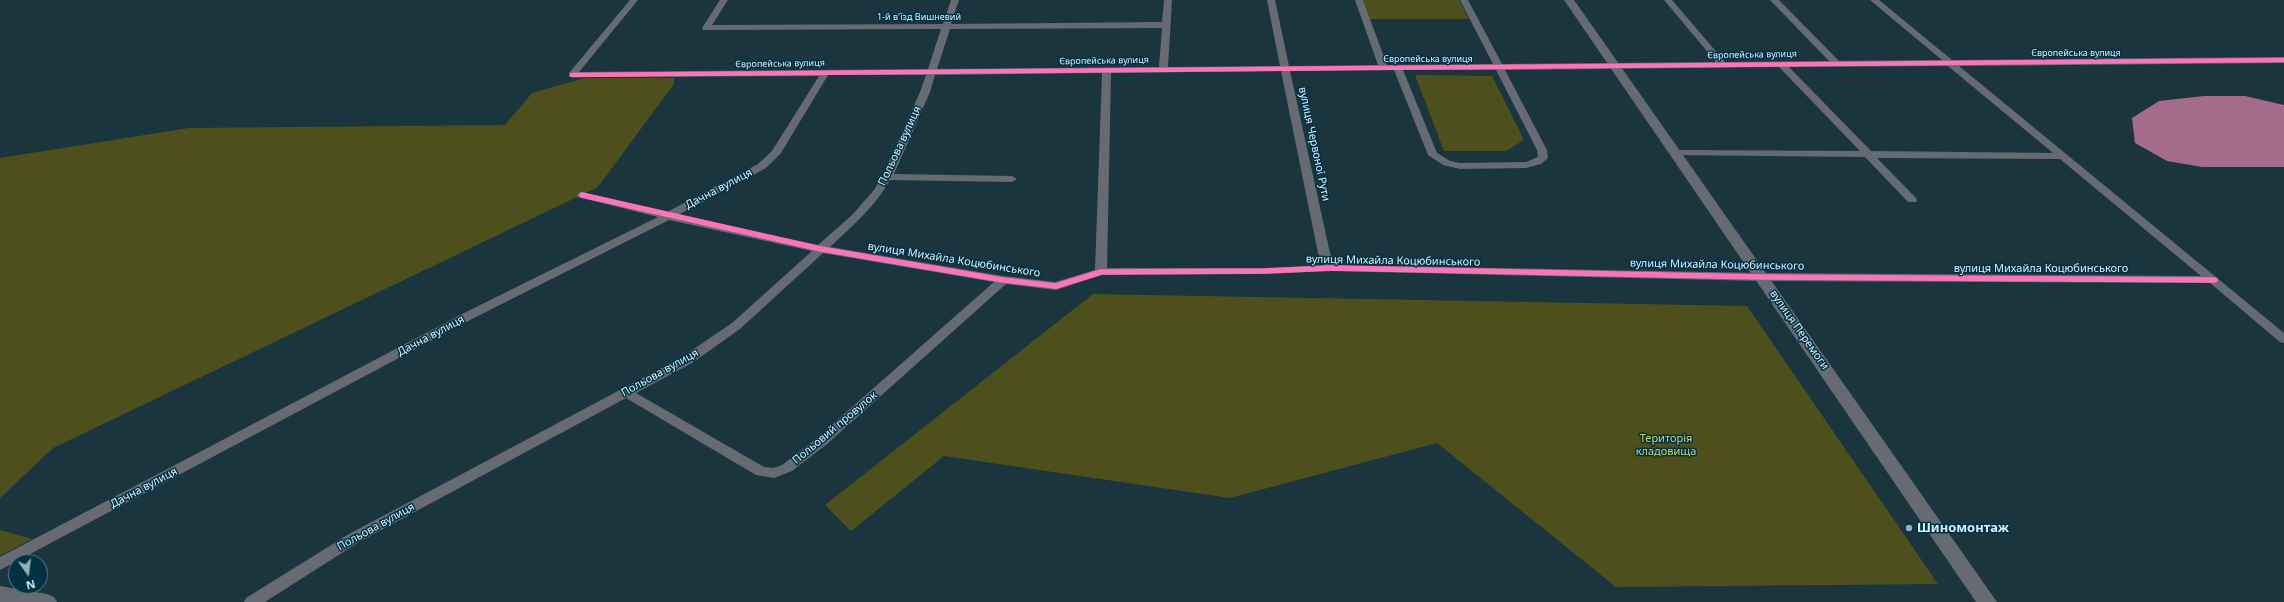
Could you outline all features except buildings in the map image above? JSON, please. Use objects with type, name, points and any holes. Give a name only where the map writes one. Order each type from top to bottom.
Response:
[{"type":"street","name":"Європейська вулиця","points":[[634,0],[572,75],[2284,60]]},
{"type":"street","name":"1-й в'їзд Вишневий","points":[[724,0],[706,28],[1166,25]]},
{"type":"street","name":"Польова вулиця","points":[[252,602],[354,538],[687,360],[736,326],[856,217],[878,192],[887,177],[932,72],[955,0]]},
{"type":"street","points":[[1163,70],[1168,0]]},
{"type":"street","name":"вулиця Червоної Рути","points":[[1271,0],[1287,69],[1324,253],[1331,268]]},
{"type":"street","points":[[1359,0],[1384,69]]},
{"type":"street","points":[[1398,68],[1433,155],[1439,160],[1460,166],[1526,165],[1537,162],[1543,158],[1542,150],[1464,0]]},
{"type":"street","name":"вулиця Перемоги","points":[[1569,0],[1613,66],[1762,276],[1987,602]]},
{"type":"street","points":[[1668,0],[1723,65]]},
{"type":"street","points":[[1774,0],[1837,64]]},
{"type":"street","points":[[1874,0],[2215,280],[2284,339]]},
{"type":"street","points":[[2269,61],[2284,70]]},
{"type":"street","points":[[1781,64],[1912,200]]},
{"type":"street","points":[[1101,272],[1107,70]]},
{"type":"street","name":"Дачна вулиця","points":[[0,564],[470,315],[746,176],[769,160],[826,72]]},
{"type":"street","points":[[1674,153],[2064,156]]},
{"type":"street","points":[[887,177],[1012,179]]},
{"type":"street","name":"вулиця Михайла Коцюбинського","points":[[582,195],[668,216],[822,249],[1003,280],[1056,286],[1101,272],[1266,271],[1331,268],[1762,276],[2215,280]]},
{"type":"street","name":"Польовий провулок","points":[[625,392],[761,472],[774,473],[787,468],[822,441],[1003,280]]},
{"type":"street","points":[[0,594],[47,602]]},
{"type":"green space","points":[[1363,0],[1459,0],[1469,19],[1370,19]]},
{"type":"green space","points":[[1415,75],[1492,76],[1524,140],[1506,151],[1444,151]]},
{"type":"green space","points":[[585,78],[674,78],[674,84],[598,187],[53,448],[0,498],[0,158],[189,128],[505,125],[532,93]]},
{"type":"green space","name":"Територія кладовища","points":[[1093,294],[1747,306],[1938,584],[1616,587],[1437,443],[1230,498],[944,456],[851,531],[825,505]]},
{"type":"green space","points":[[0,530],[32,539],[0,556]]},
{"type":"shaded area","points":[[2204,96],[2245,96],[2284,105],[2284,167],[2202,167],[2167,161],[2135,143],[2132,118],[2159,101]]},
{"type":"cycle path","points":[[572,75],[2284,60]]},
{"type":"cycle path","points":[[582,195],[668,216],[821,249],[1003,280],[1056,286],[1101,272],[1266,271],[1331,268],[1762,277],[2215,280]]},
{"type":"place","name":"Шиномонтаж","points":[[1909,528]]}]
